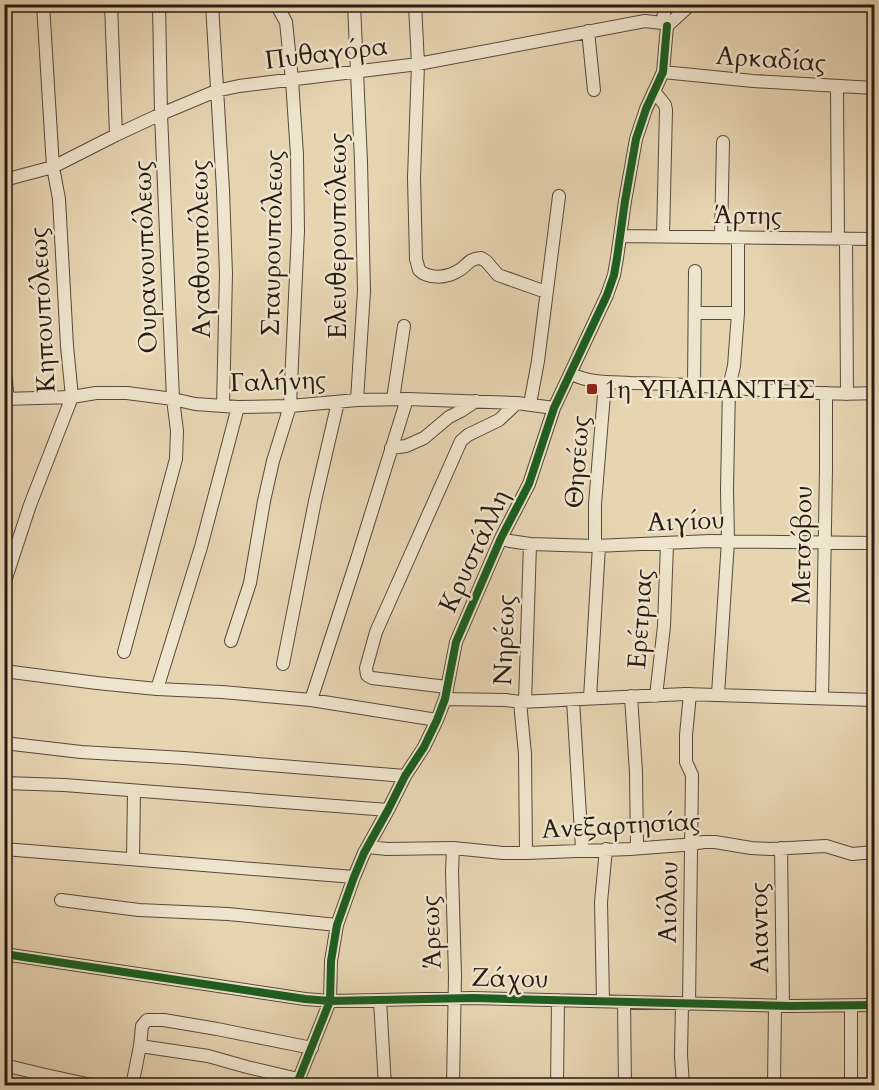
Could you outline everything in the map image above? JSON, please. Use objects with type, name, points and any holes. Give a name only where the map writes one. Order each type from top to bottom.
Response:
[{"type":"street","name":"Κηπουπόλεως","points":[[4,584],[30,505],[72,397],[67,346],[60,199],[53,167],[43,4]]},
{"type":"street","points":[[111,4],[116,135]]},
{"type":"street","name":"Ουρανουπόλεως","points":[[124,652],[176,459],[177,431],[173,399],[161,114],[159,4]]},
{"type":"street","name":"Αγαθουπόλεως","points":[[212,4],[226,274],[223,406]]},
{"type":"street","name":"Σταυρουπόλεως","points":[[231,641],[250,583],[273,461],[290,406],[298,231],[297,155],[285,21],[276,4]]},
{"type":"street","name":"Ελευθερουπόλεως","points":[[354,4],[364,291],[357,400]]},
{"type":"street","points":[[415,4],[418,64],[414,178],[416,259],[419,270],[427,276],[437,276],[457,272],[471,260],[481,258],[498,275],[546,292]]},
{"type":"street","name":"Κρυστάλλη","points":[[297,1082],[330,1001],[337,925],[354,877],[405,776],[424,747],[437,720],[446,693],[456,642],[501,538],[529,484],[554,408],[572,374],[614,275],[636,139],[646,109],[663,72],[666,4]]},
{"type":"street","points":[[664,24],[691,4]]},
{"type":"street","name":"Πυθαγόρα","points":[[4,180],[53,167],[161,114],[216,91],[239,86],[418,64],[645,21],[664,24]]},
{"type":"street","points":[[588,31],[594,90]]},
{"type":"street","name":"Αρκαδίας","points":[[663,72],[753,81],[874,88]]},
{"type":"street","points":[[837,87],[847,394]]},
{"type":"street","points":[[654,91],[665,105],[666,110],[663,236]]},
{"type":"street","points":[[721,237],[723,142]]},
{"type":"street","points":[[530,404],[538,361],[559,196]]},
{"type":"street","name":"Άρτης","points":[[620,236],[874,239]]},
{"type":"street","points":[[718,694],[729,520],[727,489],[729,387],[734,366],[738,313],[738,237]]},
{"type":"street","points":[[694,385],[695,271]]},
{"type":"street","points":[[694,313],[738,313]]},
{"type":"street","points":[[393,399],[404,326]]},
{"type":"street","points":[[4,365],[6,399]]},
{"type":"street","points":[[572,374],[582,379],[605,382],[847,394],[874,393]]},
{"type":"street","name":"Θησέως","points":[[590,698],[597,546],[596,504],[605,382]]},
{"type":"street","name":"Γαλήνης","points":[[6,399],[127,393],[195,404],[238,407],[407,399],[517,403],[554,408]]},
{"type":"street","name":"Μετσόβου","points":[[822,698],[826,393]]},
{"type":"street","points":[[311,700],[357,562],[407,399]]},
{"type":"street","points":[[391,448],[406,446],[424,438],[449,417],[476,401]]},
{"type":"street","points":[[283,664],[315,501],[338,402]]},
{"type":"street","points":[[517,403],[499,420],[468,435],[461,441],[376,632],[366,669],[367,675],[372,678],[446,693],[522,702],[690,694],[874,700]]},
{"type":"street","points":[[157,689],[201,548],[238,407]]},
{"type":"street","points":[[710,542],[729,520]]},
{"type":"street","name":"Αιγίου","points":[[501,538],[530,544],[597,546],[728,541],[874,543]]},
{"type":"street","name":"Νηρέως","points":[[526,853],[522,702],[530,544]]},
{"type":"street","name":"Ερέτριας","points":[[656,696],[664,626],[667,544]]},
{"type":"street","points":[[4,671],[157,689],[311,700],[437,720]]},
{"type":"street","name":"Αιόλου","points":[[683,1086],[681,1054],[691,843],[692,775],[686,762],[690,694]]},
{"type":"street","points":[[631,696],[636,772],[637,848]]},
{"type":"street","points":[[573,700],[582,849]]},
{"type":"street","points":[[4,743],[81,752],[405,776]]},
{"type":"street","points":[[4,783],[181,793],[388,810]]},
{"type":"street","points":[[133,859],[134,791]]},
{"type":"street","name":"Ανεξαρτησίας","points":[[368,847],[453,848],[526,853],[715,842],[751,848],[826,846],[852,854],[874,852]]},
{"type":"street","name":"Άρεως","points":[[453,848],[455,998],[453,1086]]},
{"type":"street","name":"Αιαντος","points":[[774,1086],[779,1006],[781,848]]},
{"type":"street","points":[[4,849],[354,877]]},
{"type":"street","points":[[603,1001],[601,902],[606,849]]},
{"type":"street","points":[[61,900],[139,910],[228,914],[337,925]]},
{"type":"street","name":"Ζάχου","points":[[4,954],[330,1001],[455,998],[779,1006],[874,1005]]},
{"type":"street","points":[[380,1000],[386,1086]]},
{"type":"street","points":[[557,1086],[558,1000]]},
{"type":"street","points":[[624,1002],[625,1086]]},
{"type":"street","points":[[851,1006],[851,1086]]},
{"type":"street","points":[[132,1086],[142,1023],[150,1019],[218,1029],[312,1048]]},
{"type":"street","points":[[140,1046],[208,1056],[297,1082]]},
{"type":"street","points":[[4,1065],[96,1086]]},
{"type":"cycle path","points":[[296,1086],[330,1001],[331,961],[337,925],[354,877],[364,853],[437,720],[445,699],[456,642],[501,538],[529,484],[554,408],[607,295],[614,275],[636,139],[646,109],[663,72],[667,26]]},
{"type":"cycle path","points":[[4,954],[330,1001],[473,998],[790,1006],[874,1005]]},
{"type":"place","name":"1η ΥΠΑΠΑΝΤΗΣ","points":[[592,389]]}]
